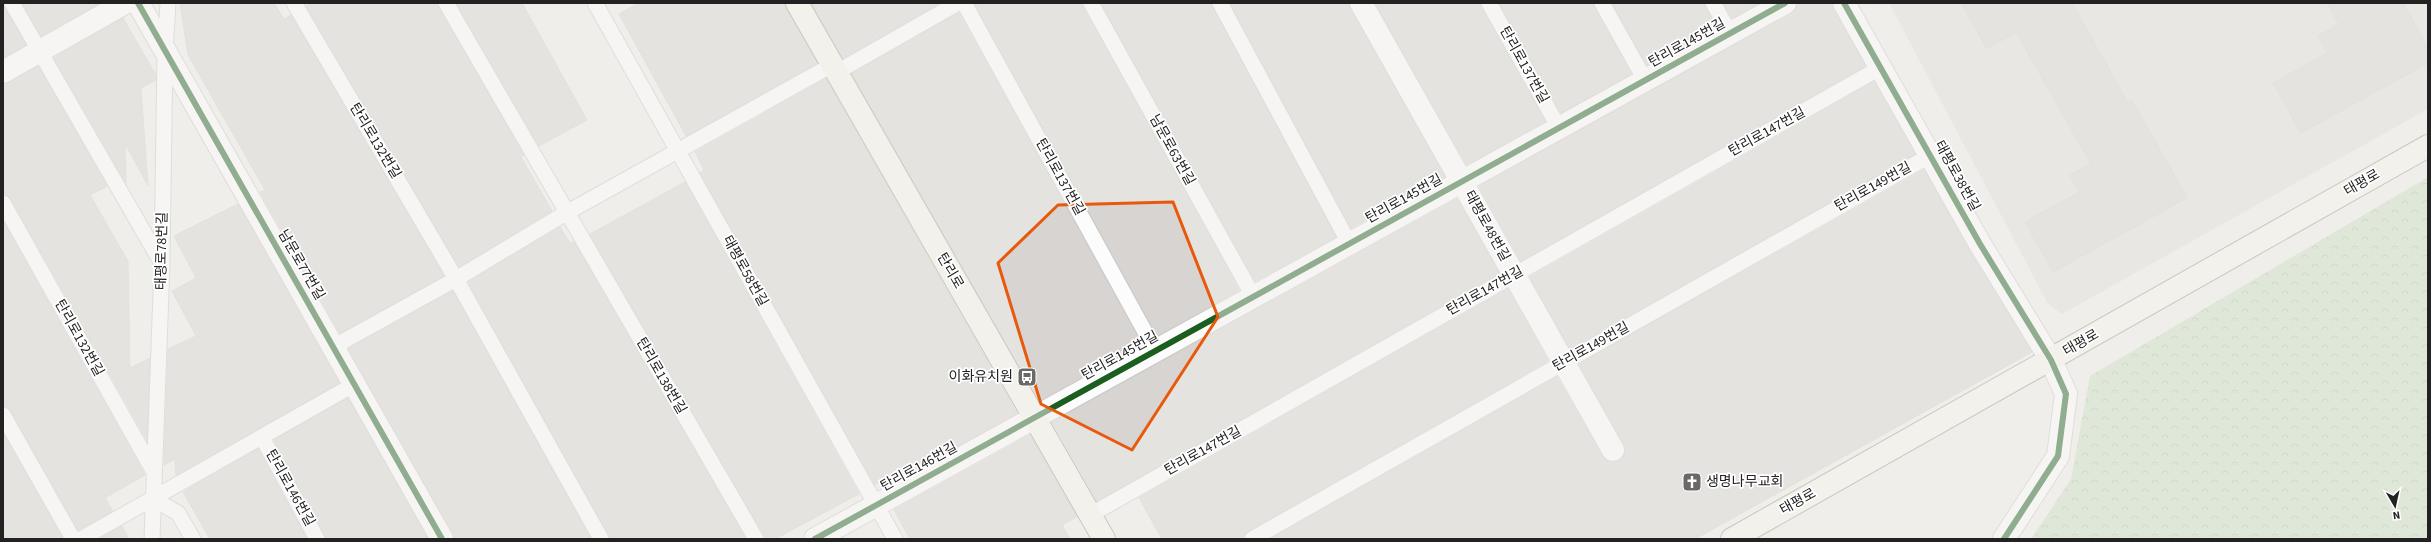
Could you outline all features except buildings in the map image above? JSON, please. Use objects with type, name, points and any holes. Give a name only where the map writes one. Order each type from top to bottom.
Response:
[{"type":"main road","name":"탄리로","points":[[797,3],[1104,539]]},
{"type":"main road","name":"태평로","points":[[1732,539],[2428,146]]},
{"type":"street","points":[[3,72],[125,3]]},
{"type":"street","name":"남문로77번길","points":[[138,3],[442,539]]},
{"type":"street","name":"태평로48번길","points":[[1361,3],[1613,450]]},
{"type":"street","name":"탄리로145번길","points":[[1034,417],[1785,3]]},
{"type":"street","name":"태평로38번길","points":[[1844,3],[1980,244],[2051,360],[2066,394],[2058,456],[2004,539]]},
{"type":"street","name":"탄리로146번길","points":[[815,539],[1034,417]]},
{"type":"lane","points":[[12,3],[162,264]]},
{"type":"lane","name":"태평로78번길","points":[[152,539],[162,264],[165,50],[168,3]]},
{"type":"lane","name":"탄리로132번길","points":[[294,3],[456,279]]},
{"type":"lane","points":[[446,3],[566,213]]},
{"type":"lane","name":"태평로58번길","points":[[595,3],[895,539]]},
{"type":"lane","points":[[334,347],[456,279],[566,213],[677,151],[958,3]]},
{"type":"lane","name":"탄리로137번길","points":[[964,3],[1155,350]]},
{"type":"lane","name":"남문로63번길","points":[[1091,3],[1253,296]]},
{"type":"lane","points":[[1220,3],[1349,243]]},
{"type":"lane","name":"탄리로137번길","points":[[1489,3],[1559,128]]},
{"type":"lane","points":[[1602,3],[1646,80]]},
{"type":"lane","points":[[1713,3],[1730,33]]},
{"type":"lane","name":"탄리로147번길","points":[[1090,515],[1880,68]]},
{"type":"lane","name":"탄리로149번길","points":[[1252,539],[1931,155]]},
{"type":"lane","name":"탄리로132번길","points":[[3,203],[155,473]]},
{"type":"lane","name":"탄리로138번길","points":[[566,213],[756,539]]},
{"type":"lane","points":[[456,279],[601,539]]},
{"type":"lane","points":[[82,539],[355,384]]},
{"type":"lane","points":[[3,415],[73,539]]},
{"type":"lane","name":"탄리로146번길","points":[[262,437],[317,539]]},
{"type":"lane","points":[[153,499],[178,513],[192,539]]},
{"type":"highlighted area","points":[[1173,202],[1218,317],[1132,450],[1041,404],[998,263],[1058,205]]},
{"type":"shaded area","points":[[1889,3],[2428,3],[2428,109],[2062,314],[2048,304]]},
{"type":"green space","points":[[2428,177],[2428,539],[2031,539],[2071,479],[2090,376]]},
{"type":"cycle path","points":[[138,3],[442,539]]},
{"type":"cycle path","points":[[815,539],[1785,3]]},
{"type":"cycle path","points":[[1844,3],[1980,244],[2051,360],[2066,394],[2058,456],[2004,539]]},
{"type":"place","name":"이화유치원","points":[[1027,377]]},
{"type":"place","name":"생명나무교회","points":[[1692,482]]}]
